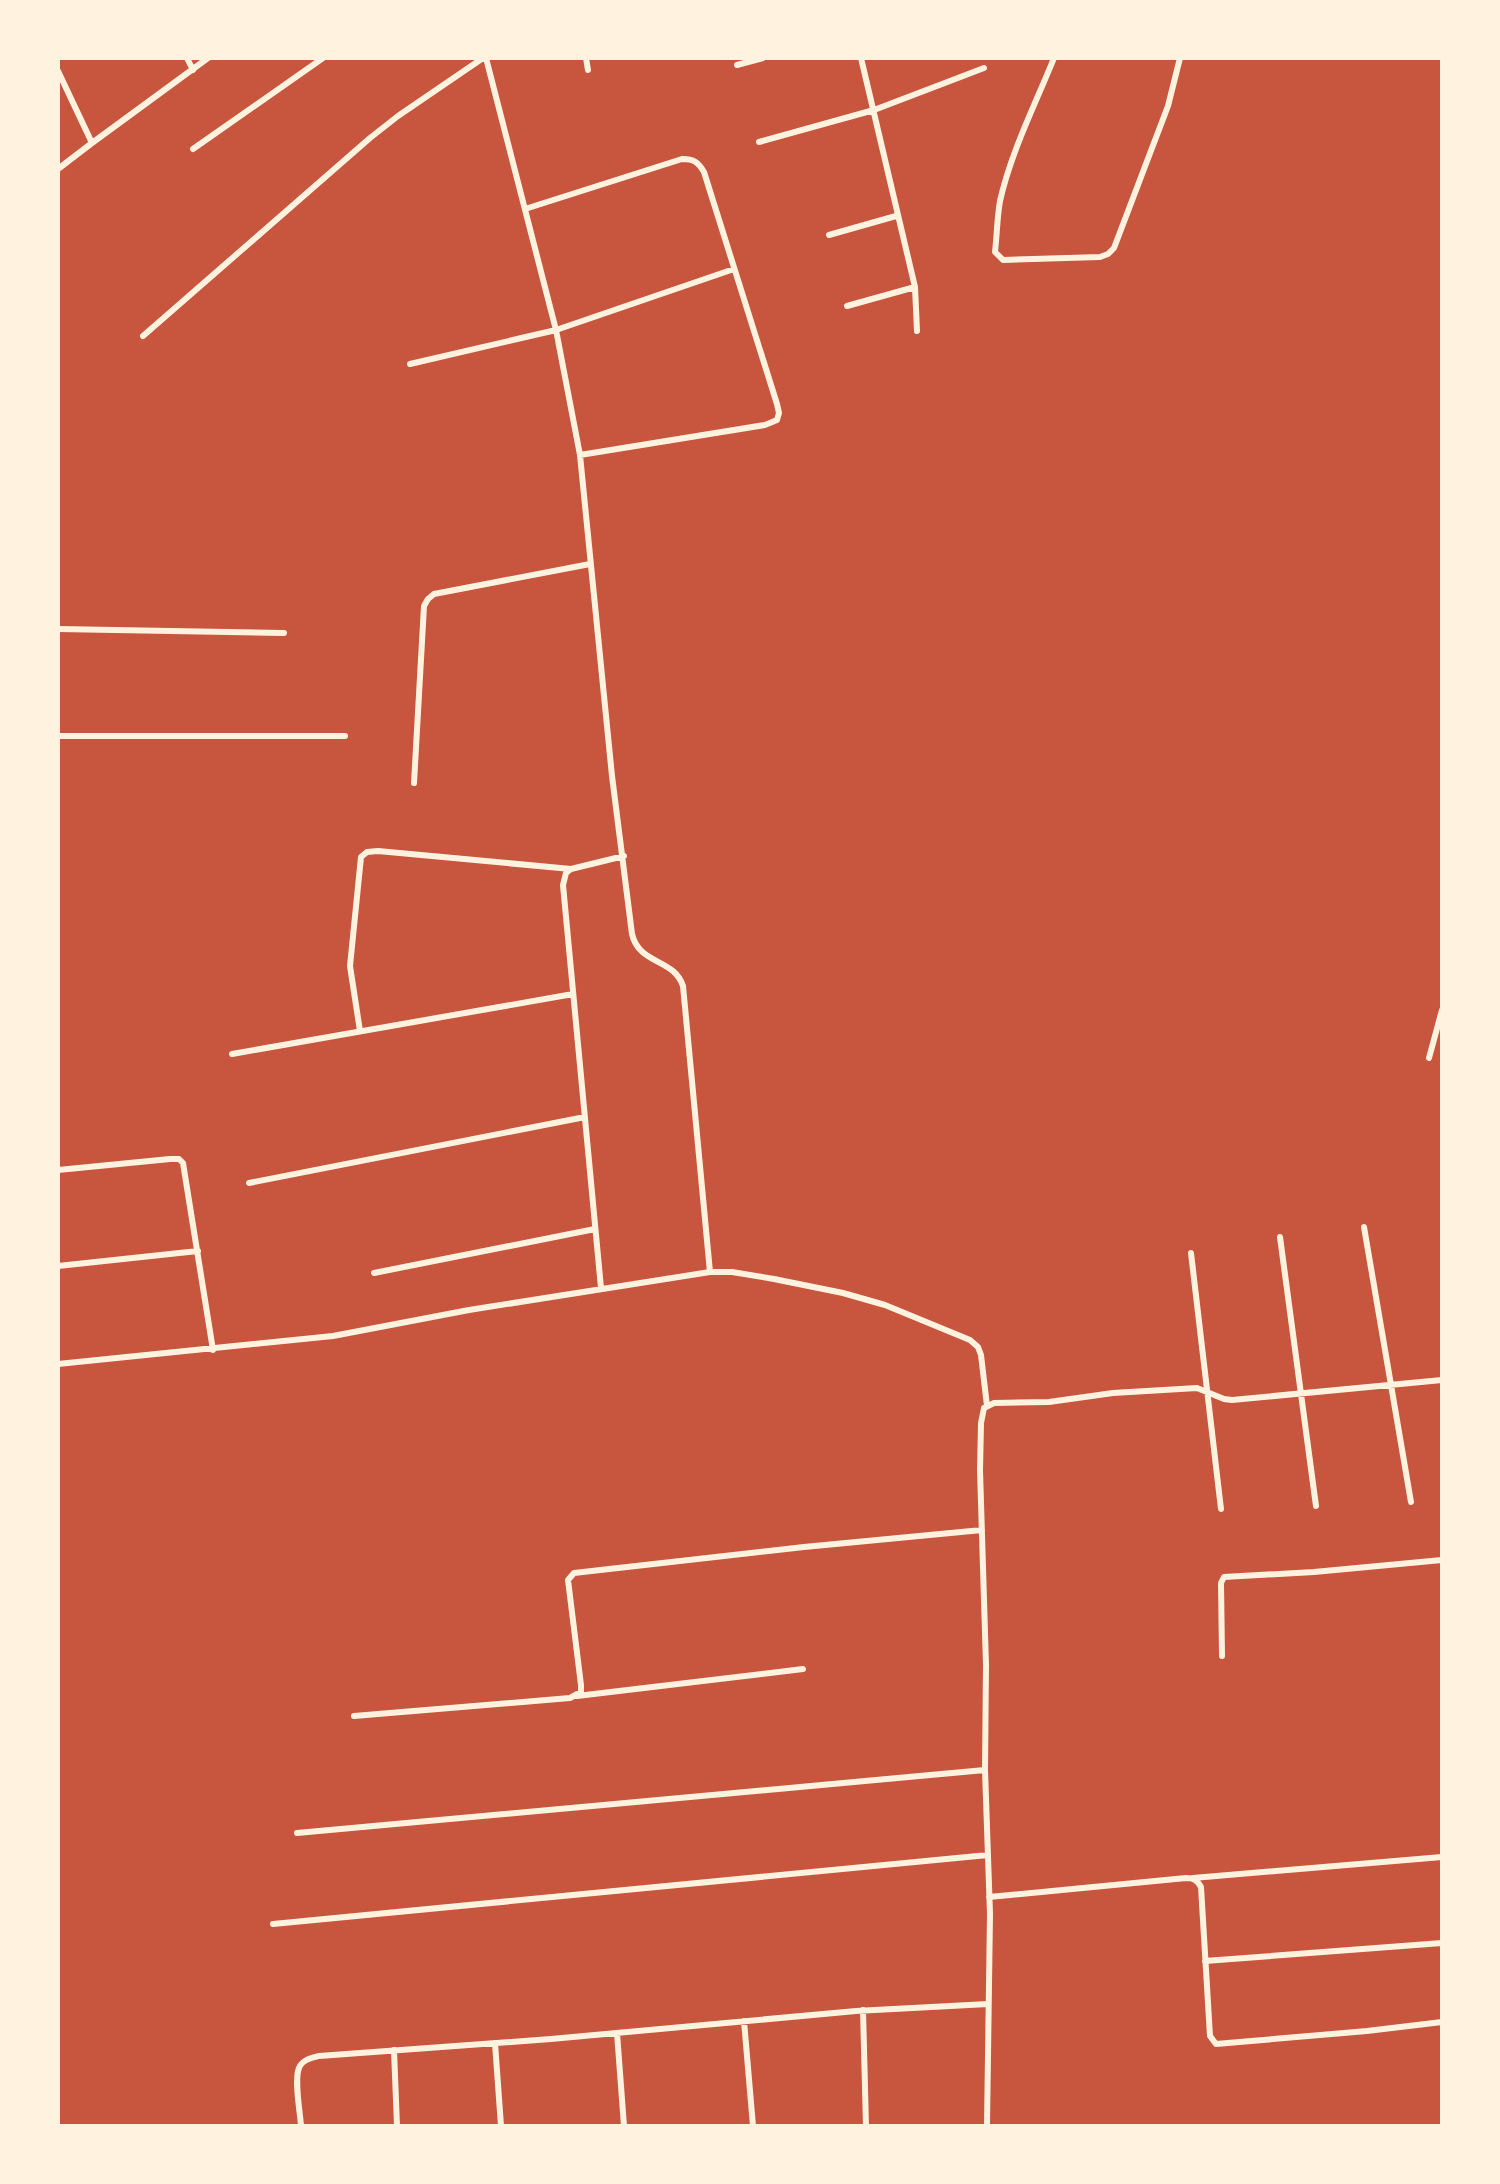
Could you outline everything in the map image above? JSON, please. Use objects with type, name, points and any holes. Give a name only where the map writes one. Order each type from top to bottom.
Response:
[{"type":"street","points":[[187,58],[193,70]]},
{"type":"street","points":[[58,169],[208,58]]},
{"type":"street","points":[[193,149],[323,58]]},
{"type":"street","points":[[143,336],[369,138],[484,58],[556,330],[580,455],[612,776],[634,944],[639,951],[672,969],[680,976],[683,986],[710,1272]]},
{"type":"street","points":[[586,58],[588,70]]},
{"type":"street","points":[[737,65],[763,58]]},
{"type":"street","points":[[861,58],[896,216],[915,287],[916,331]]},
{"type":"street","points":[[1054,58],[1004,187],[995,252],[1003,260],[1100,257],[1114,249],[1168,106],[1180,58]]},
{"type":"street","points":[[759,142],[874,110],[984,68]]},
{"type":"street","points":[[58,70],[92,143]]},
{"type":"street","points":[[525,209],[682,159],[692,159],[699,163],[704,172],[779,413],[777,420],[765,425],[580,455]]},
{"type":"street","points":[[829,235],[896,216]]},
{"type":"street","points":[[410,364],[556,330],[734,269]]},
{"type":"street","points":[[847,306],[915,287]]},
{"type":"street","points":[[414,783],[424,606],[428,599],[434,594],[590,564]]},
{"type":"street","points":[[58,629],[284,633]]},
{"type":"street","points":[[58,736],[345,736]]},
{"type":"street","points":[[360,1031],[351,984],[350,952],[361,857],[368,852],[378,851],[571,869],[624,856]]},
{"type":"street","points":[[571,869],[566,873],[563,885],[601,1288]]},
{"type":"street","points":[[232,1054],[573,994]]},
{"type":"street","points":[[1429,1058],[1442,1010]]},
{"type":"street","points":[[249,1183],[585,1117]]},
{"type":"street","points":[[58,1170],[179,1159],[185,1168],[213,1350]]},
{"type":"street","points":[[1364,1227],[1411,1502]]},
{"type":"street","points":[[374,1273],[595,1229]]},
{"type":"street","points":[[1280,1237],[1316,1506]]},
{"type":"street","points":[[58,1266],[198,1251]]},
{"type":"street","points":[[1191,1254],[1205,1390],[1221,1509]]},
{"type":"street","points":[[58,1364],[333,1336],[601,1288],[710,1272],[732,1272],[843,1293],[885,1305],[970,1340],[978,1347],[981,1355],[987,1406]]},
{"type":"street","points":[[987,2126],[989,1897],[985,1770],[986,1665],[981,1423],[984,1408],[994,1403],[1049,1402],[1113,1393],[1197,1388],[1232,1400],[1442,1380]]},
{"type":"street","points":[[577,1696],[581,1692],[581,1685],[568,1580],[574,1573],[804,1546],[982,1530]]},
{"type":"street","points":[[1222,1656],[1221,1583],[1224,1577],[1314,1572],[1442,1560]]},
{"type":"street","points":[[354,1716],[559,1699],[803,1669]]},
{"type":"street","points":[[297,1833],[985,1770]]},
{"type":"street","points":[[273,1924],[988,1856]]},
{"type":"street","points":[[989,1897],[1442,1857]]},
{"type":"street","points":[[1192,1878],[1198,1881],[1201,1887],[1210,2036],[1216,2044],[1442,2022]]},
{"type":"street","points":[[1205,1961],[1442,1943]]},
{"type":"street","points":[[301,2126],[299,2066],[306,2059],[319,2056],[617,2033],[864,2010],[988,2004]]},
{"type":"street","points":[[864,2010],[866,2126]]},
{"type":"street","points":[[744,2021],[753,2126]]},
{"type":"street","points":[[617,2033],[624,2126]]},
{"type":"street","points":[[495,2043],[501,2126]]},
{"type":"street","points":[[394,2050],[397,2126]]}]
